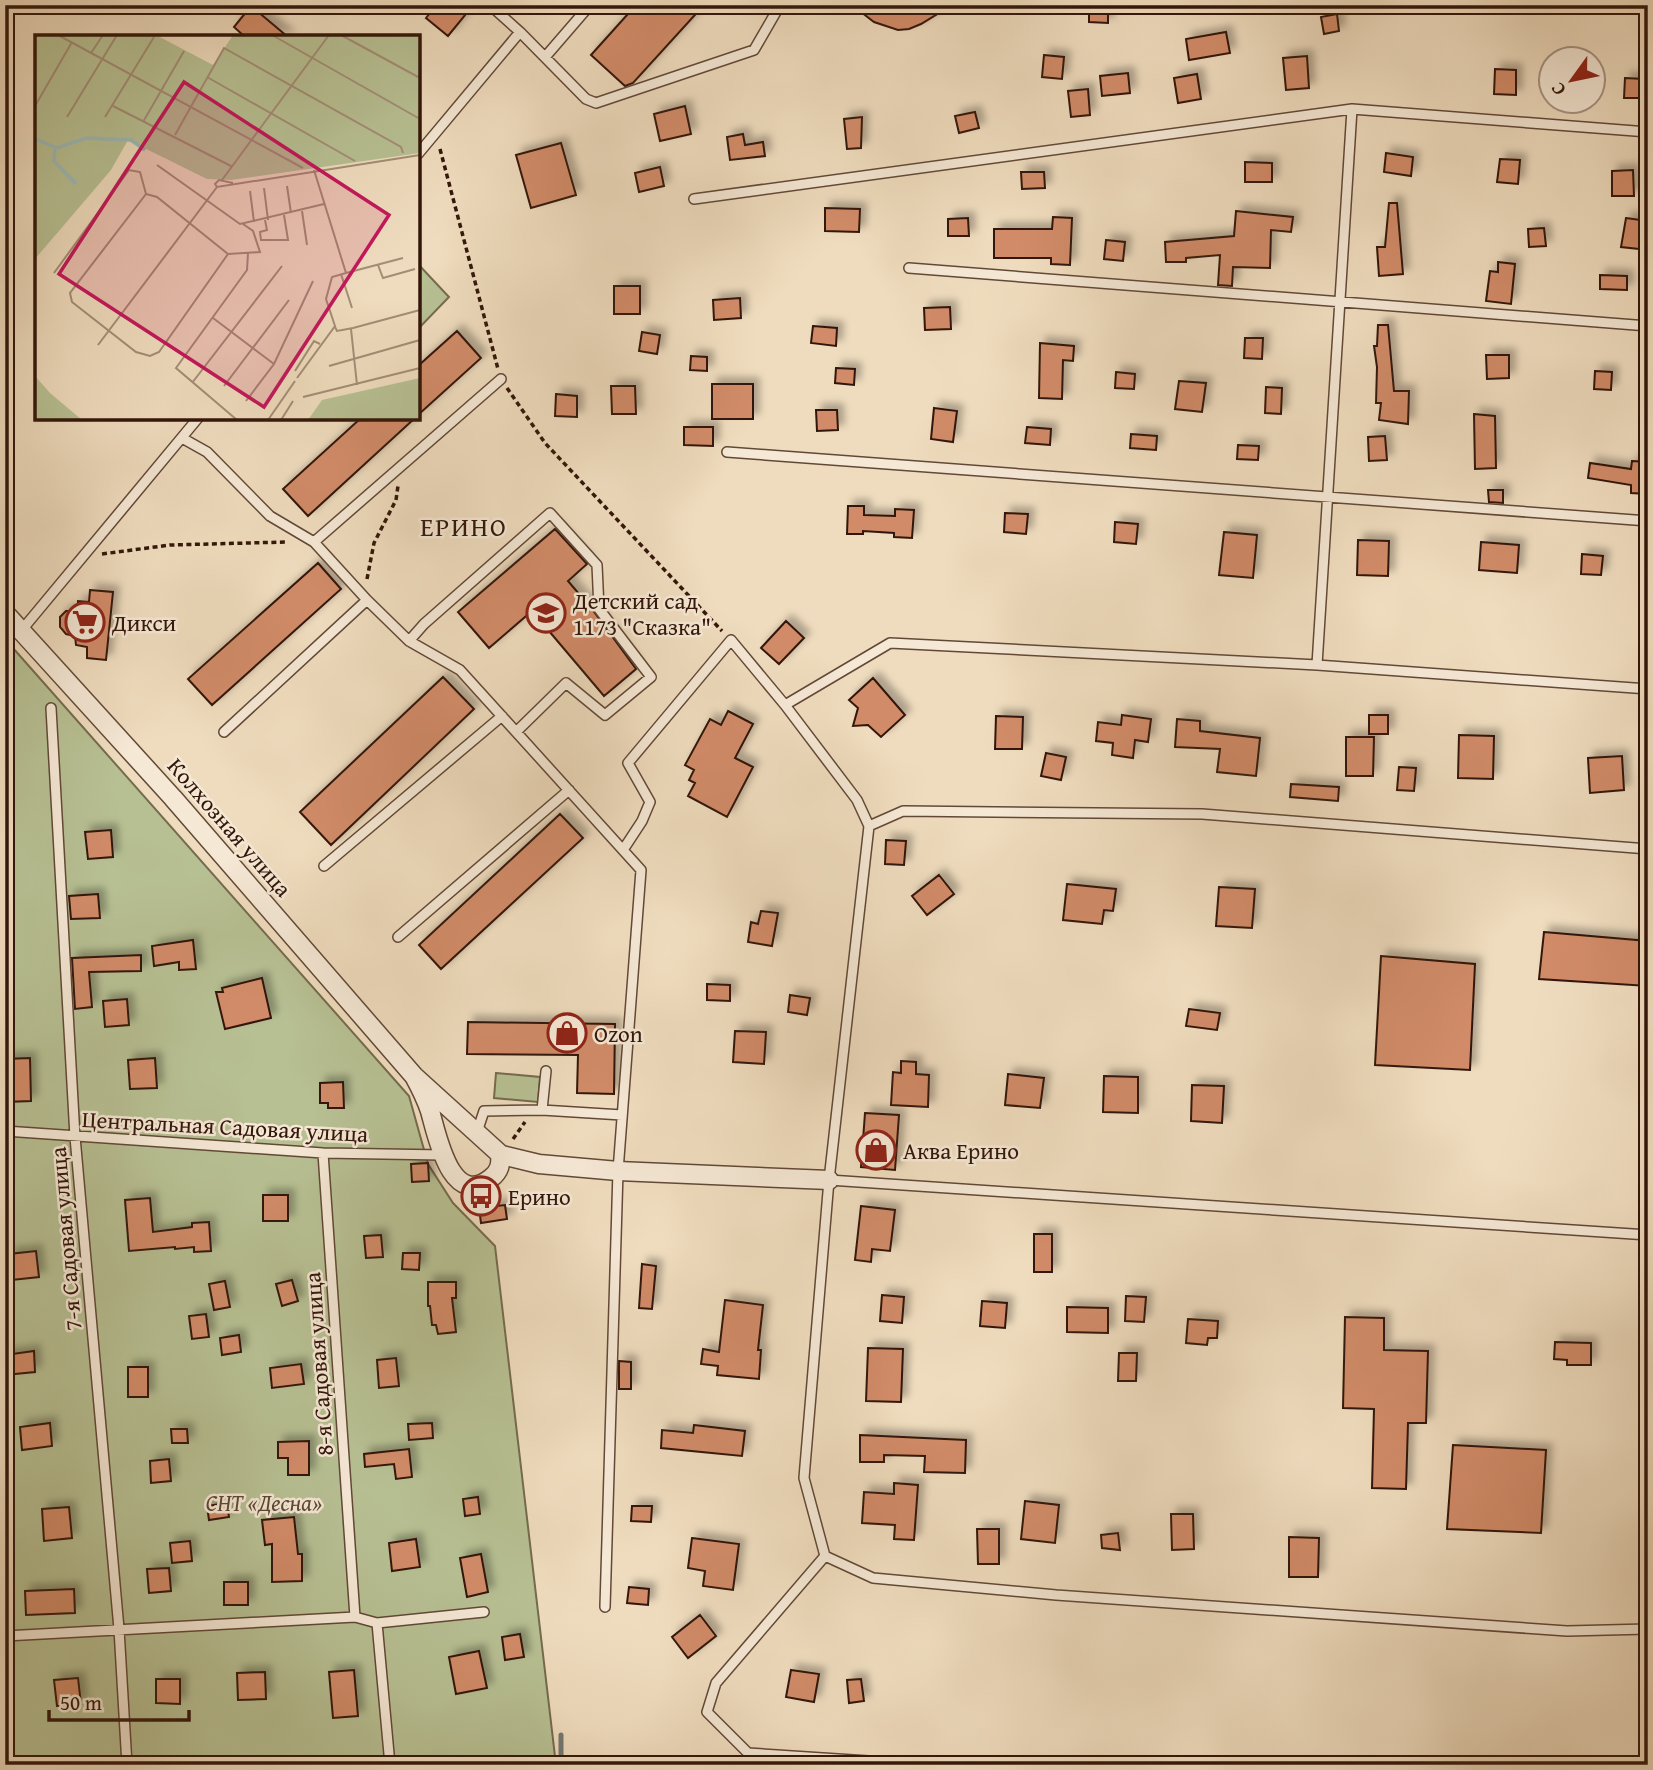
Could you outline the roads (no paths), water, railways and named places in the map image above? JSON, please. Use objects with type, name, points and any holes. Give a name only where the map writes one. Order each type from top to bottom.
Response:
[{"type":"street","name":"Колхозная улица","points":[[5,613],[181,807],[414,1076],[501,1154],[499,1170],[494,1177],[474,1185],[466,1184],[453,1174],[443,1155],[426,1099],[414,1076]]},
{"type":"street","points":[[501,1154],[539,1164],[618,1171],[829,1180]]},
{"type":"lane","points":[[490,5],[546,56],[586,99],[596,103],[754,50],[780,5]]},
{"type":"lane","points":[[546,56],[590,5]]},
{"type":"lane","points":[[420,152],[520,32]]},
{"type":"lane","points":[[694,199],[1352,110],[1648,132]]},
{"type":"lane","points":[[1317,665],[1352,110]]},
{"type":"lane","points":[[909,268],[1648,326]]},
{"type":"lane","points":[[314,542],[501,379]]},
{"type":"lane","points":[[21,631],[196,420]]},
{"type":"lane","points":[[182,438],[207,452],[270,516],[314,542],[409,641],[460,670],[641,870],[618,1171],[605,1607]]},
{"type":"lane","points":[[727,452],[1648,521]]},
{"type":"lane","points":[[409,641],[424,624],[550,513],[597,565],[599,608],[651,677],[605,715],[566,683],[516,732]]},
{"type":"lane","points":[[224,732],[367,600]]},
{"type":"lane","points":[[623,850],[642,821],[650,802],[628,763],[731,640],[785,705],[857,800],[869,826],[829,1180],[804,1478],[825,1556]]},
{"type":"lane","points":[[785,705],[890,643],[1317,665],[1648,689]]},
{"type":"lane","name":"7-я Садовая улица","points":[[51,708],[75,1137],[119,1629],[127,1765]]},
{"type":"lane","points":[[324,866],[502,716]]},
{"type":"lane","points":[[398,937],[569,790]]},
{"type":"lane","points":[[869,826],[903,811],[1202,814],[1648,849]]},
{"type":"lane","points":[[538,1110],[546,1071]]},
{"type":"lane","points":[[477,1132],[484,1111],[538,1110],[622,1115]]},
{"type":"lane","name":"Центральная Садовая улица","points":[[5,1131],[323,1153],[443,1155]]},
{"type":"lane","name":"8-я Садовая улица","points":[[323,1153],[355,1617]]},
{"type":"lane","points":[[829,1180],[1648,1235]]},
{"type":"lane","points":[[825,1556],[873,1578],[1056,1595],[1567,1631],[1648,1629]]},
{"type":"lane","points":[[825,1556],[716,1683],[707,1712],[748,1753],[930,1765]]},
{"type":"lane","points":[[5,1636],[355,1617],[377,1623],[484,1612]]},
{"type":"lane","points":[[377,1623],[390,1765]]},
{"type":"waterway","points":[[561,1735],[561,1765]]},
{"type":"place","name":"Детский сад 1173 \"Сказка\"","points":[[546,613]]},
{"type":"place","name":"Дикси","points":[[85,622]]},
{"type":"place","name":"Ozon","points":[[567,1033]]},
{"type":"place","name":"Аква Ерино","points":[[876,1150]]},
{"type":"place","name":"Ерино","points":[[481,1196]]},
{"type":"district","name":"ЕРИНО","points":[[464,526]]},
{"type":"park label","name":"СНТ «Десна»","points":[[264,1502]]}]
